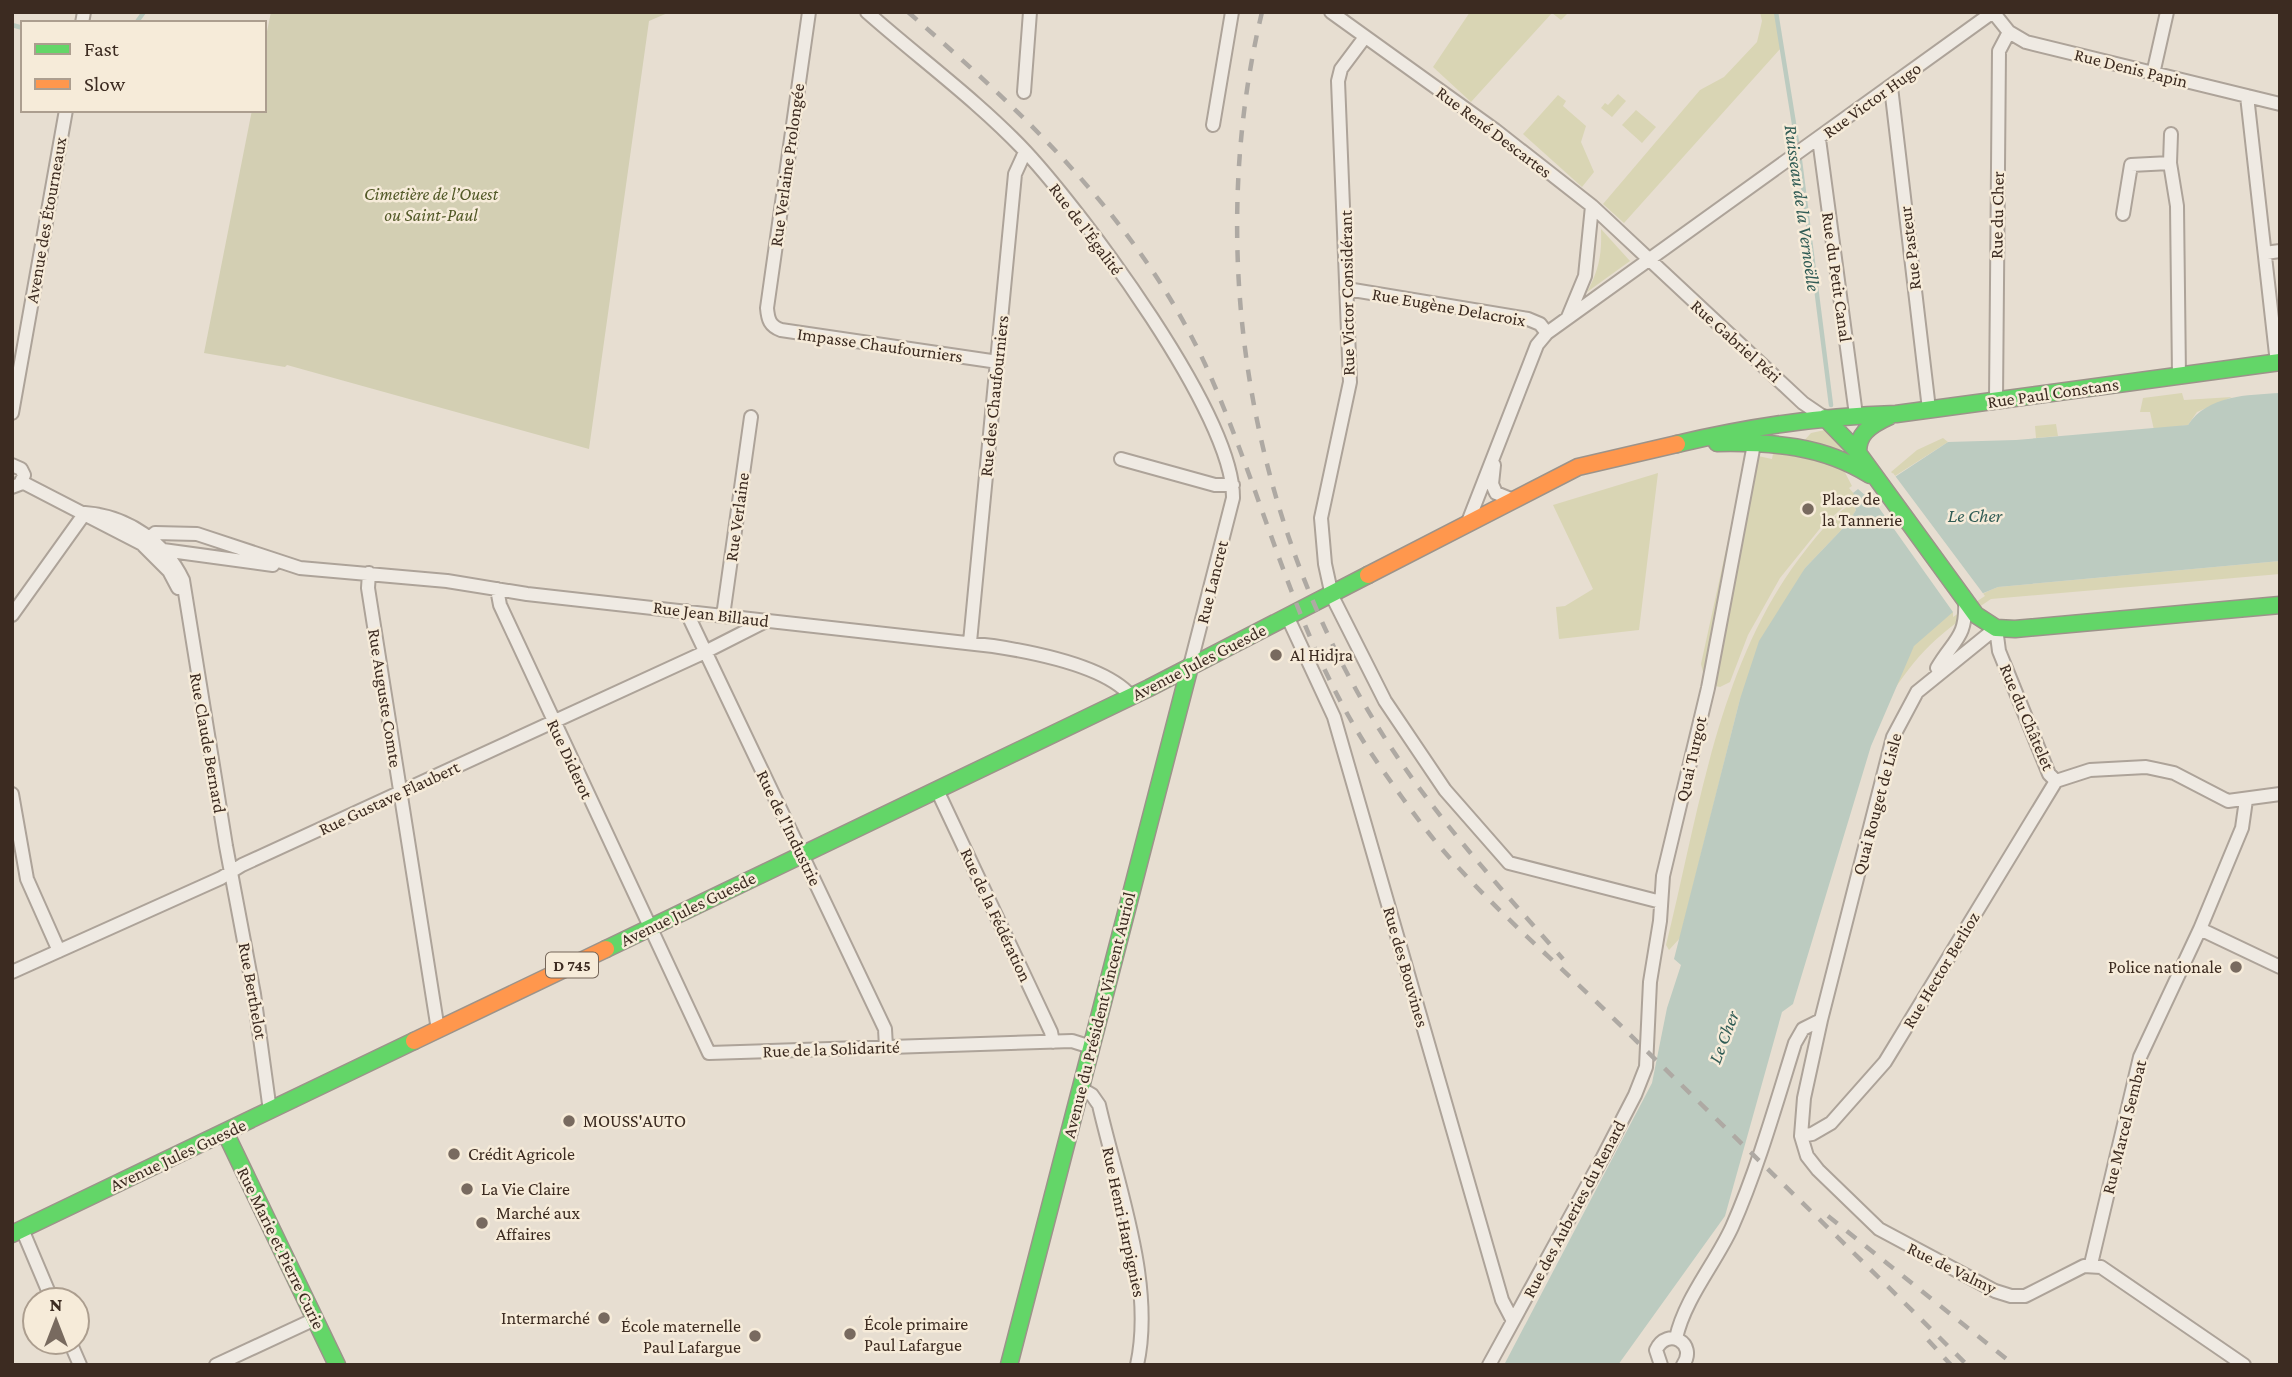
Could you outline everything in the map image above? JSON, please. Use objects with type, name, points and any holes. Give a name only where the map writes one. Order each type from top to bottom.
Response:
[{"type":"main road","name":"Rue Paul Constans","points":[[1671,444],[1708,435],[1825,418],[1896,414],[2278,363]]},
{"type":"main road","points":[[1858,444],[1876,422],[1896,414]]},
{"type":"main road","points":[[1856,415],[1858,444],[1870,473],[1965,599],[1971,618],[1996,628],[2015,629],[2280,604]]},
{"type":"main road","points":[[1825,418],[1858,444]]},
{"type":"main road","points":[[1671,444],[1779,445],[1828,453],[1870,473]]},
{"type":"main road","name":"Avenue Jules Guesde","points":[[17,1232],[1131,696],[1332,596],[1468,522],[1578,467],[1671,444]]},
{"type":"main road","name":"Avenue du Président Vincent Auriol","points":[[1009,1365],[1190,666]]},
{"type":"main road","name":"Rue Marie et Pierre Curie","points":[[225,1132],[337,1365]]},
{"type":"street","name":"Rue Verlaine Prolongée","points":[[768,319],[767,308],[809,12]]},
{"type":"street","name":"Rue de l'Égalité","points":[[867,12],[1025,152],[1091,231],[1145,308],[1204,408],[1233,492]]},
{"type":"street","points":[[1024,92],[1030,12]]},
{"type":"street","points":[[1213,125],[1232,12]]},
{"type":"street","name":"Rue René Descartes","points":[[1331,12],[1495,130],[1592,206],[1650,262]]},
{"type":"street","name":"Rue Denis Papin","points":[[1993,12],[2009,32],[2026,42],[2280,104]]},
{"type":"street","name":"Rue Victor Hugo","points":[[1547,333],[1650,262],[1993,12]]},
{"type":"street","points":[[2153,74],[2167,12]]},
{"type":"street","name":"Rue du Cher","points":[[1996,400],[1999,51],[2009,32]]},
{"type":"street","name":"Rue Victor Considérant","points":[[1364,37],[1341,69],[1338,81],[1350,382],[1321,519],[1325,564],[1332,596],[1385,701],[1445,790],[1510,863],[1661,902]]},
{"type":"street","name":"Rue Pasteur","points":[[1891,87],[1929,409]]},
{"type":"street","points":[[2247,96],[2278,363]]},
{"type":"street","name":"Avenue des Étourneaux","points":[[12,413],[66,112]]},
{"type":"street","points":[[2171,134],[2170,163],[2177,206],[2179,376]]},
{"type":"street","name":"Rue du Petit Canal","points":[[1819,139],[1856,415]]},
{"type":"street","name":"Rue des Chaufourniers","points":[[970,642],[1015,174],[1025,152]]},
{"type":"street","points":[[2123,214],[2131,165],[2170,163]]},
{"type":"street","points":[[1567,319],[1585,276],[1592,206]]},
{"type":"street","points":[[2265,253],[2280,251]]},
{"type":"street","name":"Rue Gabriel Péri","points":[[1650,262],[1803,403],[1825,418]]},
{"type":"street","name":"Rue Eugène Delacroix","points":[[1347,289],[1528,319],[1540,324],[1547,333]]},
{"type":"street","name":"Impasse Chaufourniers","points":[[768,319],[773,327],[781,330],[998,362]]},
{"type":"street","points":[[1468,522],[1537,345],[1547,333]]},
{"type":"street","points":[[1734,443],[1747,437],[1791,434],[1801,422],[1803,403]]},
{"type":"street","name":"Rue Verlaine","points":[[723,616],[751,417]]},
{"type":"street","name":"Quai Turgot","points":[[1649,1049],[1650,982],[1663,876],[1708,688],[1755,443]]},
{"type":"street","points":[[1749,470],[1758,457],[1779,445]]},
{"type":"street","points":[[1497,451],[1492,484],[1498,496],[1513,500]]},
{"type":"street","points":[[1121,459],[1233,492]]},
{"type":"street","points":[[12,465],[23,472],[17,484],[85,513],[99,514],[146,543],[165,550],[281,564]]},
{"type":"street","name":"Rue Lancret","points":[[1190,666],[1233,492]]},
{"type":"street","points":[[12,615],[85,513]]},
{"type":"street","points":[[146,543],[155,533],[197,534],[281,564]]},
{"type":"street","points":[[146,543],[169,571],[187,615]]},
{"type":"street","points":[[165,550],[183,580]]},
{"type":"street","points":[[187,615],[183,580],[185,566],[195,554]]},
{"type":"street","name":"Rue Jean Billaud","points":[[281,564],[765,621],[970,642],[1026,651],[1109,678],[1131,696]]},
{"type":"street","name":"Rue Auguste Comte","points":[[369,573],[368,588],[438,1030]]},
{"type":"street","name":"Rue Diderot","points":[[496,589],[500,605],[649,928]]},
{"type":"street","name":"Rue de l'Industrie","points":[[686,611],[885,1029],[886,1047]]},
{"type":"street","name":"Rue Claude Bernard","points":[[187,615],[230,872]]},
{"type":"street","name":"Rue des Bouvines","points":[[1288,618],[1334,717],[1502,1300],[1513,1321]]},
{"type":"street","points":[[1931,678],[1942,659],[1961,638],[1971,618]]},
{"type":"street","name":"Rue Gustave Flaubert","points":[[12,971],[704,653],[765,621]]},
{"type":"street","name":"Quai Rouget de Lisle","points":[[1818,1170],[1807,1156],[1801,1136],[1804,1098],[1821,1020],[1893,737],[1917,692],[1996,628]]},
{"type":"street","name":"Rue du Châtelet","points":[[1996,628],[1999,651],[2049,774],[2056,780],[2090,770],[2146,767],[2174,773],[2228,801],[2280,794]]},
{"type":"street","name":"Rue Hector Berlioz","points":[[1801,1136],[1812,1135],[1831,1124],[1885,1062],[2056,780]]},
{"type":"street","name":"Rue de la Fédération","points":[[937,790],[1051,1032],[1053,1042]]},
{"type":"street","points":[[12,794],[27,880],[59,951]]},
{"type":"street","name":"Rue Marcel Sembat","points":[[2091,1264],[2140,1057],[2200,929],[2242,828],[2246,800]]},
{"type":"street","name":"Rue Berthelot","points":[[230,872],[254,994],[270,1111]]},
{"type":"street","name":"Rue de la Solidarité","points":[[649,928],[709,1053],[1072,1041],[1091,1046]]},
{"type":"street","points":[[2200,929],[2280,967]]},
{"type":"street","points":[[1676,1338],[1685,1311],[1724,1244],[1741,1206],[1795,1043],[1803,1029],[1821,1020]]},
{"type":"street","name":"Rue des Auberies du Renard","points":[[1489,1365],[1635,1095],[1649,1049]]},
{"type":"street","name":"Rue Henri Harpignies","points":[[1080,1088],[1092,1095],[1098,1105],[1135,1258],[1141,1305],[1137,1365]]},
{"type":"street","name":"Rue de Valmy","points":[[1818,1170],[1886,1235],[1995,1291],[2011,1296],[2025,1296],[2091,1264]]},
{"type":"street","points":[[17,1232],[45,1286]]},
{"type":"street","points":[[2091,1264],[2111,1273],[2244,1365]]},
{"type":"street","points":[[216,1365],[315,1319]]},
{"type":"street","points":[[1657,1363],[1656,1350],[1661,1341],[1676,1338]]},
{"type":"street","points":[[1676,1338],[1687,1347],[1688,1356],[1683,1365]]},
{"type":"shaded area","points":[[1470,12],[1569,12],[1561,20],[1552,13],[1471,102],[1433,67]]},
{"type":"shaded area","points":[[1760,12],[1776,12],[1781,48],[1624,223],[1603,204],[1700,90],[1724,77],[1757,42],[1762,21]]},
{"type":"shaded area","points":[[1618,94],[1626,101],[1612,117],[1601,108],[1605,103],[1608,105]]},
{"type":"shaded area","points":[[1558,95],[1566,101],[1563,106],[1586,126],[1581,142],[1594,172],[1582,187],[1523,134]]},
{"type":"shaded area","points":[[1636,110],[1656,127],[1642,143],[1622,125]]},
{"type":"shaded area","points":[[1601,229],[1630,261],[1587,292],[1599,262]]},
{"type":"shaded area","points":[[2182,393],[2184,400],[2232,397],[2197,412],[2188,425],[2154,430],[2150,412],[2140,412],[2143,398]]},
{"type":"shaded area","points":[[2056,424],[2058,436],[2036,438],[2035,426]]},
{"type":"shaded area","points":[[1825,430],[1853,455],[1803,442],[1811,433]]},
{"type":"shaded area","points":[[1943,438],[1948,442],[1895,476],[1891,472],[1917,450]]},
{"type":"shaded area","points":[[1774,448],[1839,461],[1852,486],[1849,488],[1856,496],[1822,526],[1780,578],[1748,635],[1730,682],[1720,687],[1706,684],[1701,664],[1743,472],[1758,456],[1772,459]]},
{"type":"shaded area","points":[[1658,473],[1639,630],[1559,639],[1556,607],[1565,606],[1593,589],[1553,505]]},
{"type":"shaded area","points":[[1853,503],[1856,510],[1848,523],[1805,568],[1740,699],[1680,938],[1669,950],[1666,945],[1702,789],[1732,686],[1777,591],[1823,529]]},
{"type":"shaded area","points":[[2280,561],[2280,574],[1991,599],[1936,640],[1914,663],[1892,693],[1913,647],[1929,630],[1952,612],[1998,587]]},
{"type":"green space","name":"Cimetière de l’Ouest ou Saint-Paul","points":[[271,12],[670,12],[649,21],[589,449],[287,365],[285,367],[204,353],[252,112],[266,112],[266,36]]},
{"type":"water","name":"Le Cher","points":[[2280,393],[2280,561],[1998,587],[1981,594],[1953,612],[1914,646],[1871,746],[1793,1004],[1782,1012],[1725,1216],[1618,1365],[1504,1365],[1652,1083],[1667,1008],[1681,965],[1674,959],[1740,699],[1759,641],[1805,568],[1848,523],[1856,510],[1853,503],[1858,499],[1853,493],[1858,489],[1866,496],[1948,442],[2016,440],[2188,425],[2196,415],[2217,402],[2242,396]]},
{"type":"pier","points":[[1893,473],[1985,596],[1953,617],[1953,612],[1867,491]]},
{"type":"waterway","name":"Ruisseau de la Vernoëlle","points":[[137,21],[144,12]]},
{"type":"waterway","name":"Ruisseau de la Vernoëlle","points":[[1776,12],[1800,161],[1831,405]]},
{"type":"waterway","name":"Ruisseau de la Vernoëlle","points":[[12,25],[21,27]]},
{"type":"railway","points":[[908,12],[995,90],[1076,173],[1147,263],[1178,312],[1205,364],[1226,414],[1283,569],[1325,670],[1350,718],[1412,812],[1448,856],[1507,917],[1967,1365]]},
{"type":"railway","points":[[1262,12],[1245,107],[1237,203],[1240,301],[1252,397],[1274,492],[1306,584],[1346,672],[1396,755],[1455,834],[1563,959]]},
{"type":"railway","points":[[1828,1216],[2014,1365]]},
{"type":"railway","points":[[1928,1340],[1951,1365]]},
{"type":"traffic: fast","points":[[1677,444],[1786,423],[1896,414],[2280,362]]},
{"type":"traffic: fast","points":[[1859,459],[1861,437],[1876,423],[1890,416]]},
{"type":"traffic: fast","points":[[1825,418],[1856,450],[1976,615],[1996,628],[2015,629],[2280,605]]},
{"type":"traffic: fast","points":[[1717,443],[1796,447],[1834,457],[1870,475]]},
{"type":"traffic: fast","points":[[606,949],[1149,688],[1368,575]]},
{"type":"traffic: fast","points":[[1009,1365],[1190,666]]},
{"type":"traffic: fast","points":[[12,1234],[414,1041]]},
{"type":"traffic: fast","points":[[225,1132],[337,1365]]},
{"type":"traffic: slow","points":[[1368,575],[1578,467],[1677,444]]},
{"type":"traffic: slow","points":[[414,1041],[606,949]]},
{"type":"place","name":"Place de la Tannerie","points":[[1808,509]]},
{"type":"place","name":"Al Hidjra","points":[[1276,655]]},
{"type":"place","name":"Police nationale","points":[[2236,967]]},
{"type":"place","name":"MOUSS'AUTO","points":[[569,1121]]},
{"type":"place","name":"Crédit Agricole","points":[[454,1154]]},
{"type":"place","name":"La Vie Claire","points":[[467,1189]]},
{"type":"place","name":"Marché aux Affaires","points":[[482,1223]]},
{"type":"place","name":"Intermarché","points":[[604,1318]]},
{"type":"place","name":"École primaire Paul Lafargue","points":[[850,1334]]},
{"type":"place","name":"École maternelle Paul Lafargue","points":[[755,1336]]}]
